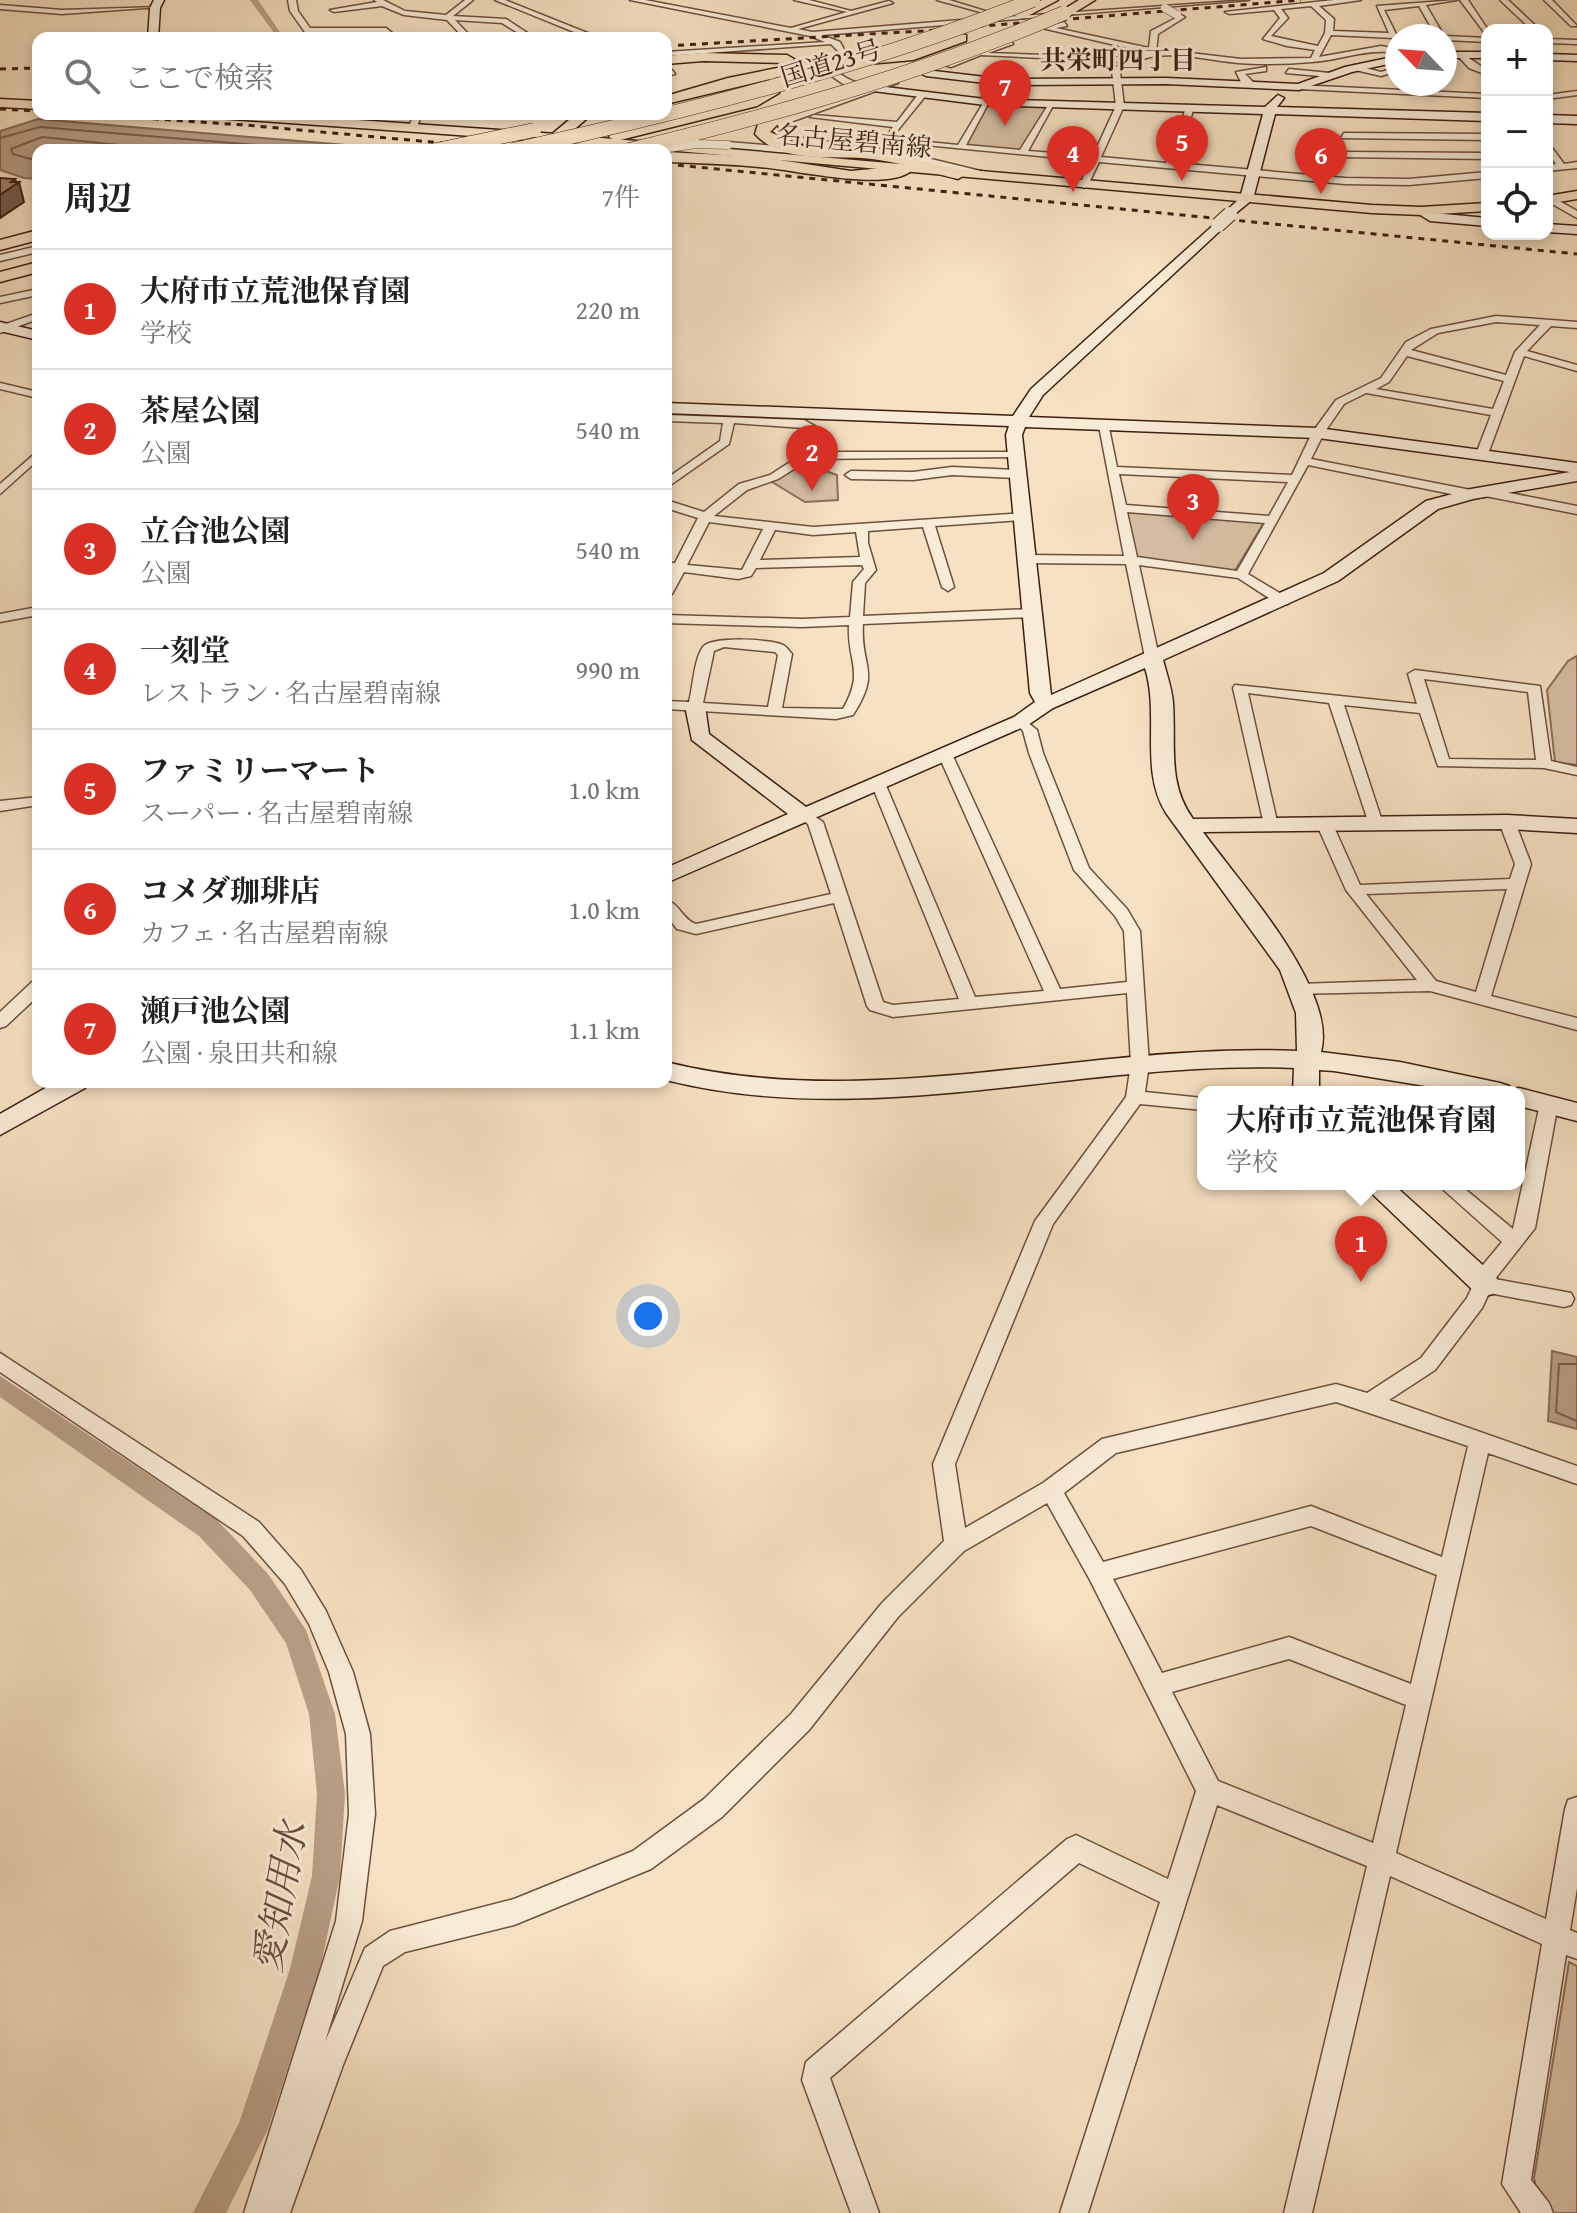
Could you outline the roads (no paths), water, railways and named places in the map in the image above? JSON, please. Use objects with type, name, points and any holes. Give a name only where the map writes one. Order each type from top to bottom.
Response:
[{"type":"highway","points":[[672,106],[830,65],[1011,0]]},
{"type":"highway","points":[[672,115],[804,81],[926,41],[1033,0]]},
{"type":"highway","points":[[672,98],[812,65],[904,57],[1018,17],[1052,0]]},
{"type":"highway","name":"国道23号","points":[[653,144],[860,89],[980,49],[1089,0]]},
{"type":"highway","name":"国道23号","points":[[624,144],[746,115],[850,85],[1067,12]]},
{"type":"highway","points":[[672,65],[703,57],[826,61],[904,57]]},
{"type":"highway","points":[[672,66],[725,61],[771,77],[772,93],[759,100]]},
{"type":"highway","points":[[672,66],[721,67],[734,74],[727,83],[709,89]]},
{"type":"highway","points":[[556,142],[616,137],[759,100],[839,74]]},
{"type":"highway","points":[[860,89],[772,122],[762,130],[771,141],[817,151],[875,155],[958,174]]},
{"type":"highway","points":[[464,144],[577,120]]},
{"type":"highway","points":[[556,142],[579,120]]},
{"type":"highway","points":[[540,144],[648,120]]},
{"type":"highway","points":[[556,142],[573,122]]},
{"type":"highway","points":[[490,144],[573,122]]},
{"type":"highway","points":[[498,144],[573,122]]},
{"type":"highway","points":[[846,153],[875,159],[865,173],[851,176]]},
{"type":"highway","points":[[672,157],[712,158],[851,176],[904,171],[958,174]]},
{"type":"highway","points":[[0,244],[32,236]]},
{"type":"highway","points":[[0,257],[32,249]]},
{"type":"highway","points":[[0,275],[32,262]]},
{"type":"highway","points":[[0,275],[32,267]]},
{"type":"highway","points":[[0,275],[32,273]]},
{"type":"highway","points":[[0,290],[32,283]]},
{"type":"main road","points":[[0,103],[32,105]]},
{"type":"main road","name":"名古屋碧南線","points":[[300,120],[594,144]]},
{"type":"main road","name":"名古屋碧南線","points":[[672,148],[875,159],[958,174],[1246,199],[1421,211],[1481,207]]},
{"type":"main road","points":[[1553,198],[1577,195]]},
{"type":"street","points":[[292,0],[294,11],[307,30],[388,32]]},
{"type":"street","points":[[327,0],[351,30]]},
{"type":"street","points":[[462,32],[449,15],[469,0]]},
{"type":"street","points":[[499,0],[581,32]]},
{"type":"street","points":[[634,0],[812,34],[837,44],[842,53]]},
{"type":"street","points":[[678,7],[702,0]]},
{"type":"street","points":[[798,0],[855,11]]},
{"type":"street","points":[[941,0],[1018,17]]},
{"type":"street","points":[[911,28],[983,0]]},
{"type":"street","points":[[812,34],[1245,0]]},
{"type":"street","points":[[1223,13],[1357,0]]},
{"type":"street","points":[[1390,24],[1380,8],[1453,0]]},
{"type":"street","points":[[1464,0],[1481,27]]},
{"type":"street","points":[[1504,0],[1530,24]]},
{"type":"street","points":[[1548,0],[1576,25]]},
{"type":"street","points":[[788,30],[888,1],[911,28]]},
{"type":"street","points":[[334,10],[380,2],[404,13],[507,22],[522,32]]},
{"type":"street","points":[[0,7],[62,12],[157,3],[154,32]]},
{"type":"street","points":[[1421,3],[1435,24]]},
{"type":"street","points":[[1313,60],[1329,33],[1330,19],[1314,5]]},
{"type":"street","points":[[804,14],[830,7]]},
{"type":"street","points":[[1164,7],[1179,16]]},
{"type":"street","points":[[1277,9],[1284,18],[1266,37],[1287,44],[1318,48]]},
{"type":"street","points":[[996,177],[875,159],[784,134],[780,123],[978,55],[1067,12]]},
{"type":"street","points":[[1153,51],[1154,33],[1179,16]]},
{"type":"street","points":[[1154,19],[1195,16]]},
{"type":"street","points":[[766,26],[791,18]]},
{"type":"street","points":[[1044,21],[1153,51]]},
{"type":"street","points":[[1329,33],[1385,35]]},
{"type":"street","points":[[1457,37],[1481,37]]},
{"type":"street","points":[[1553,41],[1577,42]]},
{"type":"street","points":[[672,65],[837,44]]},
{"type":"street","points":[[978,55],[1133,60],[1165,52],[1241,61],[1313,60],[1385,49]]},
{"type":"street","points":[[1084,185],[1120,106],[1116,71],[1153,51]]},
{"type":"street","points":[[1457,55],[1481,55]]},
{"type":"street","points":[[1461,55],[1481,70]]},
{"type":"street","points":[[1553,57],[1577,58]]},
{"type":"street","points":[[1046,704],[1040,693],[1016,474],[1014,435],[1018,420],[1037,392],[1246,199],[1275,100],[1330,75],[1385,61]]},
{"type":"street","points":[[1354,67],[1385,73]]},
{"type":"street","points":[[1252,85],[1244,80],[1240,72],[1256,69],[1330,75]]},
{"type":"street","points":[[926,73],[1002,82],[1252,85],[1385,91]]},
{"type":"street","points":[[839,74],[877,89],[985,102],[1481,117]]},
{"type":"street","points":[[1553,96],[1577,93]]},
{"type":"street","points":[[875,159],[923,94]]},
{"type":"street","points":[[1457,94],[1481,96]]},
{"type":"street","points":[[1412,114],[1416,96]]},
{"type":"street","points":[[960,148],[985,102]]},
{"type":"street","points":[[1023,152],[1050,104]]},
{"type":"street","points":[[1170,165],[1190,108]]},
{"type":"street","points":[[1333,179],[1343,155],[1347,113]]},
{"type":"street","points":[[799,116],[898,125]]},
{"type":"street","points":[[1553,119],[1577,120]]},
{"type":"street","points":[[314,121],[318,120]]},
{"type":"street","points":[[412,129],[416,120]]},
{"type":"street","points":[[1344,136],[1481,137]]},
{"type":"street","points":[[1475,137],[1481,146]]},
{"type":"street","points":[[888,141],[1333,179],[1409,182],[1481,176]]},
{"type":"street","points":[[672,147],[696,144],[817,151]]},
{"type":"street","points":[[1553,153],[1562,167]]},
{"type":"street","points":[[1343,155],[1481,154]]},
{"type":"street","points":[[1553,168],[1577,165]]},
{"type":"street","points":[[1553,202],[1577,215]]},
{"type":"street","points":[[1421,211],[1439,218],[1481,222]]},
{"type":"street","points":[[1553,228],[1577,230]]},
{"type":"street","points":[[0,300],[32,293]]},
{"type":"street","points":[[2,328],[32,318]]},
{"type":"street","points":[[1241,575],[1296,479],[1318,433],[1340,402],[1385,380],[1410,344],[1435,331],[1496,319],[1577,325]]},
{"type":"street","points":[[1482,454],[1520,352],[1549,322]]},
{"type":"street","points":[[2,328],[32,335]]},
{"type":"street","points":[[1406,352],[1509,379]]},
{"type":"street","points":[[1520,352],[1577,368]]},
{"type":"street","points":[[0,386],[32,394]]},
{"type":"street","points":[[1365,390],[1496,413]]},
{"type":"street","points":[[672,408],[1318,433],[1577,468]]},
{"type":"street","points":[[672,418],[800,422],[809,426],[807,456]]},
{"type":"street","points":[[672,480],[725,442],[729,420]]},
{"type":"street","points":[[1102,423],[1163,705],[1160,767],[1164,787],[1187,826],[1291,969],[1308,1013],[1311,1044],[1306,1086]]},
{"type":"street","points":[[770,527],[747,573],[738,575],[672,566],[705,517],[743,487],[774,477],[807,456],[1015,454]]},
{"type":"street","points":[[0,490],[32,460]]},
{"type":"street","points":[[1305,461],[1577,510]]},
{"type":"street","points":[[0,465],[32,469]]},
{"type":"street","points":[[1112,470],[1296,479]]},
{"type":"street","points":[[851,475],[913,476],[952,471],[1016,474]]},
{"type":"street","points":[[672,873],[1021,721],[1046,704],[1283,601],[1348,566],[1422,510],[1478,493],[1577,476]]},
{"type":"street","points":[[672,506],[705,517],[813,531],[1023,516]]},
{"type":"street","points":[[1119,508],[1272,520]]},
{"type":"street","points":[[928,524],[948,587]]},
{"type":"street","points":[[672,705],[836,715],[848,712],[860,691],[863,668],[855,641],[859,582],[870,570],[862,543],[862,529]]},
{"type":"street","points":[[1026,559],[1130,560],[1241,575],[1283,601]]},
{"type":"street","points":[[751,564],[867,561]]},
{"type":"street","points":[[0,618],[32,612]]},
{"type":"street","points":[[672,619],[802,623],[1032,613]]},
{"type":"street","points":[[774,712],[785,654],[779,648],[724,643],[715,644],[708,650],[695,706],[699,736],[815,822],[876,1006],[893,1011],[968,1001],[1136,987]]},
{"type":"street","points":[[1544,764],[1535,689],[1415,674],[1443,763],[1544,764],[1577,771]]},
{"type":"street","points":[[1270,826],[1240,688],[1424,709]]},
{"type":"street","points":[[1335,700],[1375,824]]},
{"type":"street","points":[[956,1544],[944,1464],[1045,1221],[1122,1119],[1135,1097],[1140,1064],[1132,931],[1121,913],[1082,870],[1030,730],[1021,721]]},
{"type":"street","points":[[945,754],[1054,995]]},
{"type":"street","points":[[878,783],[968,1001]]},
{"type":"street","points":[[0,806],[32,802]]},
{"type":"street","points":[[1187,826],[1507,822],[1577,826]]},
{"type":"street","points":[[1482,999],[1523,864],[1507,822]]},
{"type":"street","points":[[1325,825],[1354,890],[1430,985]]},
{"type":"street","points":[[1354,890],[1518,884]]},
{"type":"street","points":[[672,912],[683,925],[696,929],[838,897]]},
{"type":"street","points":[[1299,990],[1430,985],[1577,1024]]},
{"type":"street","points":[[0,1022],[32,992]]},
{"type":"street","points":[[672,1072],[735,1086],[793,1092],[851,1091],[1140,1064],[1230,1058],[1307,1059],[1365,1063],[1472,1086]]},
{"type":"street","points":[[0,1126],[66,1088]]},
{"type":"street","points":[[1135,1097],[1197,1103]]},
{"type":"street","points":[[1525,1098],[1577,1112]]},
{"type":"street","points":[[1370,1402],[1428,1364],[1486,1285],[1489,1271],[1525,1228],[1527,1166],[1549,1104]]},
{"type":"street","points":[[1383,1190],[1486,1285],[1564,1299]]},
{"type":"street","points":[[1453,1190],[1513,1240]]},
{"type":"street","points":[[0,1361],[251,1529],[293,1577],[318,1618],[341,1672],[358,1734],[362,1814],[349,1921],[258,2213]]},
{"type":"street","points":[[276,2213],[329,2065],[374,1957],[399,1940],[514,1912],[642,1860],[713,1808],[800,1722],[890,1610],[956,1544],[1051,1490],[1110,1445],[1336,1393],[1370,1402],[1577,1475]]},
{"type":"street","points":[[1298,2213],[1480,1442]]},
{"type":"street","points":[[1051,1490],[1098,1573],[1209,1790],[1381,1859],[1566,1941]]},
{"type":"street","points":[[1098,1573],[1311,1516],[1450,1570]]},
{"type":"street","points":[[1155,1686],[1289,1648],[1418,1698]]},
{"type":"street","points":[[1074,2213],[1209,1790]]},
{"type":"street","points":[[1539,2213],[1516,2184],[1566,1941],[1577,1809]]},
{"type":"street","points":[[865,2213],[816,2080],[816,2072],[1076,1848],[1175,1896]]},
{"type":"water","points":[[35,120],[50,120],[334,144],[32,144],[32,179],[0,170],[0,131]]},
{"type":"water","points":[[1552,1351],[1577,1357],[1577,1429],[1548,1421]]},
{"type":"waterway","name":"愛知用水","points":[[254,0],[277,32]]},
{"type":"waterway","name":"愛知用水","points":[[0,1385],[208,1528],[259,1582],[297,1638],[322,1714],[331,1794],[326,1876],[305,1969],[252,2129],[209,2213]]},
{"type":"railway","points":[[672,46],[922,31],[1301,0]]},
{"type":"railway","points":[[0,69],[32,68]]},
{"type":"railway","points":[[0,109],[32,111]]},
{"type":"railway","points":[[170,120],[453,144]]},
{"type":"railway","points":[[672,165],[1577,254]]},
{"type":"place","name":"瀬戸池公園","points":[[1005,126]]},
{"type":"place","name":"ファミリーマート","points":[[1182,181]]},
{"type":"place","name":"一刻堂","points":[[1073,192]]},
{"type":"place","name":"コメダ珈琲店","points":[[1321,194]]},
{"type":"place","name":"茶屋公園","points":[[812,491]]},
{"type":"place","name":"立合池公園","points":[[1193,540]]},
{"type":"place","name":"大府市立荒池保育園","points":[[1361,1282]]},
{"type":"district","name":"共栄町四丁目","points":[[1118,60]]}]
